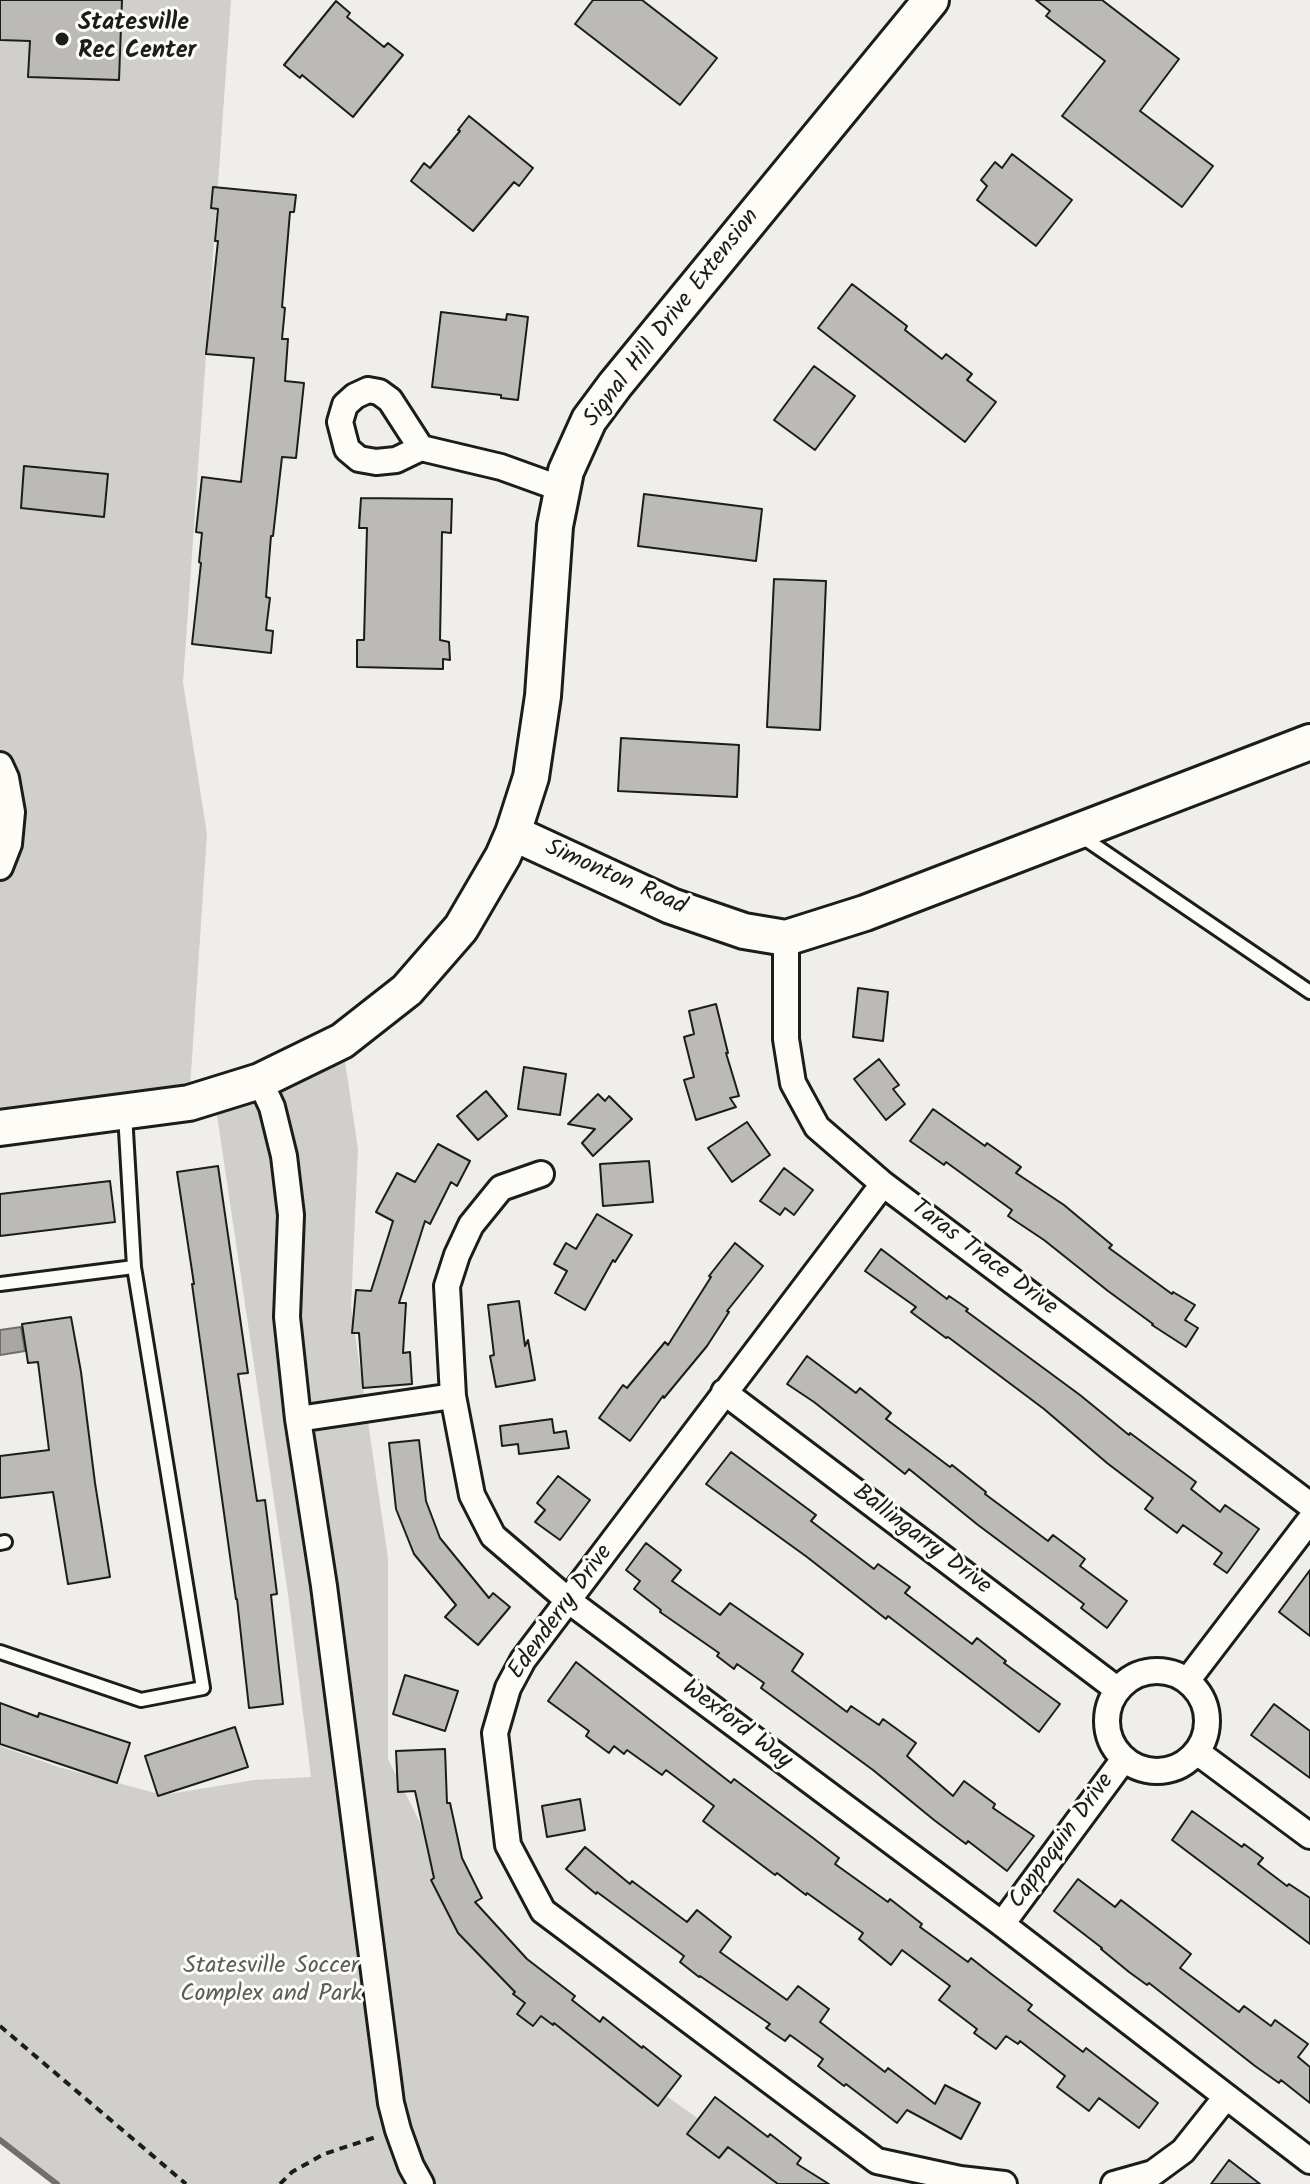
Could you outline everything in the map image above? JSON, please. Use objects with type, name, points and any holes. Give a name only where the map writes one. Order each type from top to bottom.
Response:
[{"type":"street","name":"Signal Hill Drive Extension","points":[[513,833],[531,777],[543,696],[555,526],[566,471],[589,420],[931,0]]},
{"type":"street","points":[[421,448],[501,467],[562,489]]},
{"type":"street","name":"Simonton Road","points":[[0,1128],[189,1103],[260,1081],[342,1041],[407,990],[461,928],[513,833],[671,906],[744,931],[786,938],[865,913],[1310,742]]},
{"type":"street","points":[[0,765],[6,778],[12,812],[9,844],[0,867]]},
{"type":"street","name":"Taras Trace Drive","points":[[786,938],[786,1039],[793,1083],[817,1127],[883,1184],[1310,1505]]},
{"type":"street","points":[[260,1081],[272,1107],[281,1144],[291,1215],[287,1317],[298,1419],[324,1586],[389,2087],[398,2130],[421,2184]]},
{"type":"street","name":"Wexford Way","points":[[541,1174],[501,1188],[471,1225],[447,1286],[453,1396],[472,1495],[493,1536],[569,1601],[1002,1924],[1310,2161]]},
{"type":"street","name":"Edenderry Drive","points":[[883,1184],[523,1660],[508,1688],[495,1733],[508,1845],[543,1911],[877,2161],[960,2179],[1004,2184]]},
{"type":"street","name":"Ballingarry Drive","points":[[724,1392],[1118,1690]]},
{"type":"street","points":[[298,1419],[453,1396]]},
{"type":"street","points":[[1187,1681],[1310,1520]]},
{"type":"street","points":[[1153,1671],[1168,1672],[1187,1681],[1202,1698],[1207,1712],[1206,1733],[1197,1752],[1178,1767],[1154,1771],[1136,1767],[1124,1759],[1108,1731],[1108,1712],[1118,1690],[1133,1677],[1153,1671]]},
{"type":"street","points":[[1197,1752],[1310,1836]]},
{"type":"street","name":"Cappoquin Drive","points":[[1002,1924],[1124,1759]]},
{"type":"street","points":[[1114,2184],[1153,2173],[1183,2151],[1226,2097]]},
{"type":"lane","points":[[1075,832],[1310,992]]},
{"type":"lane","points":[[0,1652],[141,1700],[203,1688],[134,1267],[125,1111]]},
{"type":"lane","points":[[0,1284],[134,1267]]},
{"type":"path","points":[[0,2026],[186,2184]]},
{"type":"path","points":[[280,2184],[292,2172],[324,2154],[398,2130]]},
{"type":"green space","points":[[0,0],[231,0],[183,682],[207,834],[189,1103],[0,1133]]},
{"type":"green space","name":"Statesville Soccer Complex and Park","points":[[342,1041],[358,1149],[351,1307],[388,1558],[388,1759],[458,1898],[669,2098],[791,2184],[56,2184],[0,2143],[0,1746],[58,1767],[163,1795],[254,1780],[311,1777],[288,1594],[214,1095]]},
{"type":"shaded area","points":[[21,1327],[25,1351],[0,1355],[0,1330]]},
{"type":"building","name":"Statesville Rec Center","points":[[0,0],[122,0],[119,80],[28,77],[30,41],[0,40]]},
{"type":"building","points":[[593,0],[642,0],[717,58],[680,105],[575,24]]},
{"type":"building","points":[[1036,0],[1102,0],[1179,59],[1140,111],[1213,166],[1182,207],[1062,116],[1105,61],[1046,16],[1050,11]]},
{"type":"building","points":[[336,1],[350,13],[347,17],[384,47],[388,43],[403,55],[353,117],[302,75],[300,78],[284,65]]},
{"type":"building","points":[[469,116],[533,168],[519,186],[514,182],[473,231],[411,181],[424,163],[430,168]]},
{"type":"building","points":[[1012,154],[1072,200],[1036,246],[977,200],[987,186],[981,180],[995,162],[1002,168]]},
{"type":"building","points":[[213,187],[296,195],[294,212],[290,212],[282,339],[288,339],[285,381],[304,383],[296,458],[282,457],[271,536],[266,630],[273,631],[271,653],[192,644],[201,563],[202,533],[196,532],[202,477],[241,482],[254,358],[206,354],[218,241],[215,241],[218,209],[211,208]]},
{"type":"building","points":[[852,284],[907,326],[905,330],[942,359],[946,354],[972,374],[967,380],[996,402],[965,442],[818,328]]},
{"type":"building","points":[[441,312],[506,320],[507,314],[528,317],[518,400],[501,398],[501,395],[432,387]]},
{"type":"building","points":[[814,366],[855,396],[815,450],[774,420]]},
{"type":"building","points":[[24,466],[108,474],[104,517],[21,508]]},
{"type":"building","points":[[644,494],[762,509],[756,561],[638,546]]},
{"type":"building","points":[[361,498],[452,499],[451,533],[442,532],[440,640],[449,642],[450,660],[443,659],[443,669],[357,667],[357,640],[364,640],[367,528],[359,528]]},
{"type":"building","points":[[774,579],[826,581],[820,730],[767,727]]},
{"type":"building","points":[[621,738],[739,745],[737,797],[618,791]]},
{"type":"building","points":[[858,988],[888,992],[883,1041],[853,1037]]},
{"type":"building","points":[[716,1004],[739,1096],[730,1098],[736,1107],[696,1120],[684,1080],[694,1077],[684,1037],[694,1034],[689,1011]]},
{"type":"building","points":[[879,1059],[899,1085],[893,1089],[905,1104],[886,1120],[854,1079]]},
{"type":"building","points":[[524,1067],[566,1074],[560,1115],[518,1109]]},
{"type":"building","points":[[486,1091],[507,1116],[478,1140],[457,1116]]},
{"type":"building","points":[[598,1094],[605,1101],[609,1096],[632,1119],[593,1156],[582,1143],[595,1129],[568,1124]]},
{"type":"building","points":[[933,1109],[1021,1167],[1016,1173],[1064,1205],[1112,1245],[1109,1248],[1172,1294],[1195,1305],[1185,1320],[1198,1328],[1186,1347],[1152,1325],[1044,1240],[1008,1216],[1012,1210],[946,1162],[944,1165],[910,1141]]},
{"type":"building","points":[[747,1122],[770,1155],[732,1182],[708,1148]]},
{"type":"building","points":[[438,1144],[470,1161],[457,1186],[451,1182],[430,1224],[425,1221],[399,1303],[406,1303],[403,1353],[410,1352],[412,1384],[363,1388],[359,1333],[352,1333],[356,1290],[371,1291],[393,1221],[376,1212],[397,1173],[415,1182]]},
{"type":"building","points":[[649,1161],[653,1202],[603,1206],[600,1164]]},
{"type":"building","points":[[218,1166],[248,1373],[238,1374],[257,1501],[265,1500],[277,1594],[271,1595],[283,1704],[249,1708],[237,1599],[177,1172]]},
{"type":"building","points":[[784,1168],[813,1190],[794,1215],[785,1208],[780,1215],[760,1201]]},
{"type":"building","points":[[110,1181],[115,1222],[0,1236],[0,1194]]},
{"type":"building","points":[[597,1214],[632,1235],[615,1262],[613,1260],[585,1310],[555,1293],[567,1271],[554,1264],[566,1243],[576,1249]]},
{"type":"building","points":[[735,1243],[763,1266],[727,1311],[707,1346],[663,1396],[630,1441],[599,1418],[623,1385],[627,1388],[665,1342],[668,1345],[709,1276]]},
{"type":"building","points":[[881,1249],[947,1299],[949,1296],[968,1309],[966,1311],[1129,1435],[1196,1482],[1191,1489],[1220,1512],[1225,1505],[1259,1529],[1227,1573],[1214,1564],[1222,1553],[1183,1525],[1177,1533],[1145,1509],[1153,1498],[1044,1409],[911,1312],[916,1307],[865,1271]]},
{"type":"building","points":[[519,1301],[525,1346],[528,1340],[535,1380],[496,1387],[490,1356],[494,1355],[488,1305]]},
{"type":"building","points":[[71,1317],[110,1577],[68,1584],[53,1492],[0,1498],[0,1456],[49,1450],[38,1362],[28,1363],[22,1324]]},
{"type":"building","points":[[807,1356],[856,1393],[860,1388],[891,1413],[886,1419],[950,1467],[952,1465],[1048,1541],[1053,1535],[1085,1559],[1080,1566],[1127,1601],[1107,1628],[1081,1608],[1084,1604],[909,1469],[905,1474],[787,1384]]},
{"type":"building","points":[[552,1419],[554,1433],[566,1431],[569,1448],[519,1454],[518,1444],[502,1446],[500,1426]]},
{"type":"building","points":[[419,1440],[426,1501],[440,1538],[489,1598],[493,1593],[510,1607],[478,1645],[445,1617],[456,1605],[414,1554],[396,1509],[389,1443]]},
{"type":"building","points":[[731,1452],[816,1515],[811,1521],[874,1569],[878,1564],[910,1587],[905,1593],[972,1644],[977,1638],[1006,1661],[1004,1663],[1060,1704],[1039,1732],[888,1616],[886,1619],[706,1484]]},
{"type":"building","points":[[558,1476],[590,1500],[560,1540],[535,1522],[545,1510],[537,1503]]},
{"type":"building","points":[[646,1543],[681,1570],[672,1581],[720,1615],[730,1603],[803,1654],[792,1671],[847,1712],[851,1706],[879,1725],[883,1719],[916,1743],[907,1756],[953,1796],[964,1781],[995,1804],[993,1808],[1034,1836],[1007,1871],[968,1841],[966,1844],[873,1770],[761,1688],[764,1683],[737,1664],[734,1669],[717,1656],[719,1653],[660,1612],[634,1589],[640,1581],[626,1570]]},
{"type":"building","points":[[1310,1570],[1310,1636],[1279,1612]]},
{"type":"building","points":[[576,1662],[731,1783],[734,1779],[839,1858],[835,1864],[888,1902],[890,1899],[922,1924],[920,1927],[968,1962],[971,1958],[1032,2005],[1028,2010],[1083,2052],[1086,2048],[1158,2103],[1139,2128],[1099,2098],[1089,2111],[1057,2087],[1065,2076],[1020,2041],[1018,2044],[1006,2036],[996,2049],[974,2033],[977,2029],[939,2000],[950,1986],[902,1950],[891,1965],[859,1939],[863,1933],[777,1873],[775,1875],[703,1821],[714,1806],[666,1770],[662,1775],[627,1750],[624,1754],[614,1746],[609,1753],[586,1736],[589,1731],[548,1701]]},
{"type":"building","points":[[405,1675],[458,1691],[445,1731],[393,1714]]},
{"type":"building","points":[[0,1703],[130,1743],[117,1783],[0,1744]]},
{"type":"building","points":[[1274,1704],[1310,1731],[1310,1778],[1251,1735]]},
{"type":"building","points":[[235,1727],[248,1767],[158,1796],[145,1756]]},
{"type":"building","points":[[445,1749],[447,1803],[450,1803],[462,1858],[482,1898],[475,1902],[527,1959],[575,1996],[572,2000],[600,2022],[603,2017],[681,2076],[658,2106],[554,2023],[541,2016],[533,2026],[517,2014],[525,2003],[513,1994],[515,1992],[458,1933],[431,1880],[434,1878],[415,1791],[398,1792],[396,1751]]},
{"type":"building","points":[[580,1799],[585,1830],[547,1837],[542,1806]]},
{"type":"building","points":[[1192,1811],[1242,1847],[1244,1844],[1263,1858],[1258,1864],[1287,1886],[1289,1884],[1310,1898],[1310,1944],[1172,1840]]},
{"type":"building","points":[[585,1847],[630,1884],[632,1881],[687,1922],[697,1910],[731,1937],[720,1952],[787,2000],[798,1986],[829,2009],[820,2022],[885,2072],[888,2068],[935,2104],[945,2085],[980,2103],[961,2139],[907,2110],[897,2123],[818,2066],[823,2059],[790,2035],[785,2041],[766,2028],[770,2024],[699,1977],[680,1962],[684,1956],[566,1869]]},
{"type":"building","points":[[1078,1879],[1115,1907],[1121,1900],[1191,1954],[1180,1968],[1239,2012],[1244,2006],[1271,2026],[1275,2020],[1308,2044],[1298,2057],[1310,2067],[1310,2103],[1281,2080],[1279,2083],[1255,2066],[1149,1983],[1147,1985],[1129,1972],[1054,1911]]},
{"type":"building","points":[[715,2097],[768,2137],[770,2134],[801,2158],[797,2164],[829,2184],[778,2184],[728,2147],[719,2158],[687,2134]]},
{"type":"building","points":[[1229,2160],[1260,2184],[1211,2184]]},
{"type":"waterway","points":[[0,2140],[57,2184]]},
{"type":"place","name":"Statesville Rec Center","points":[[62,39]]}]
